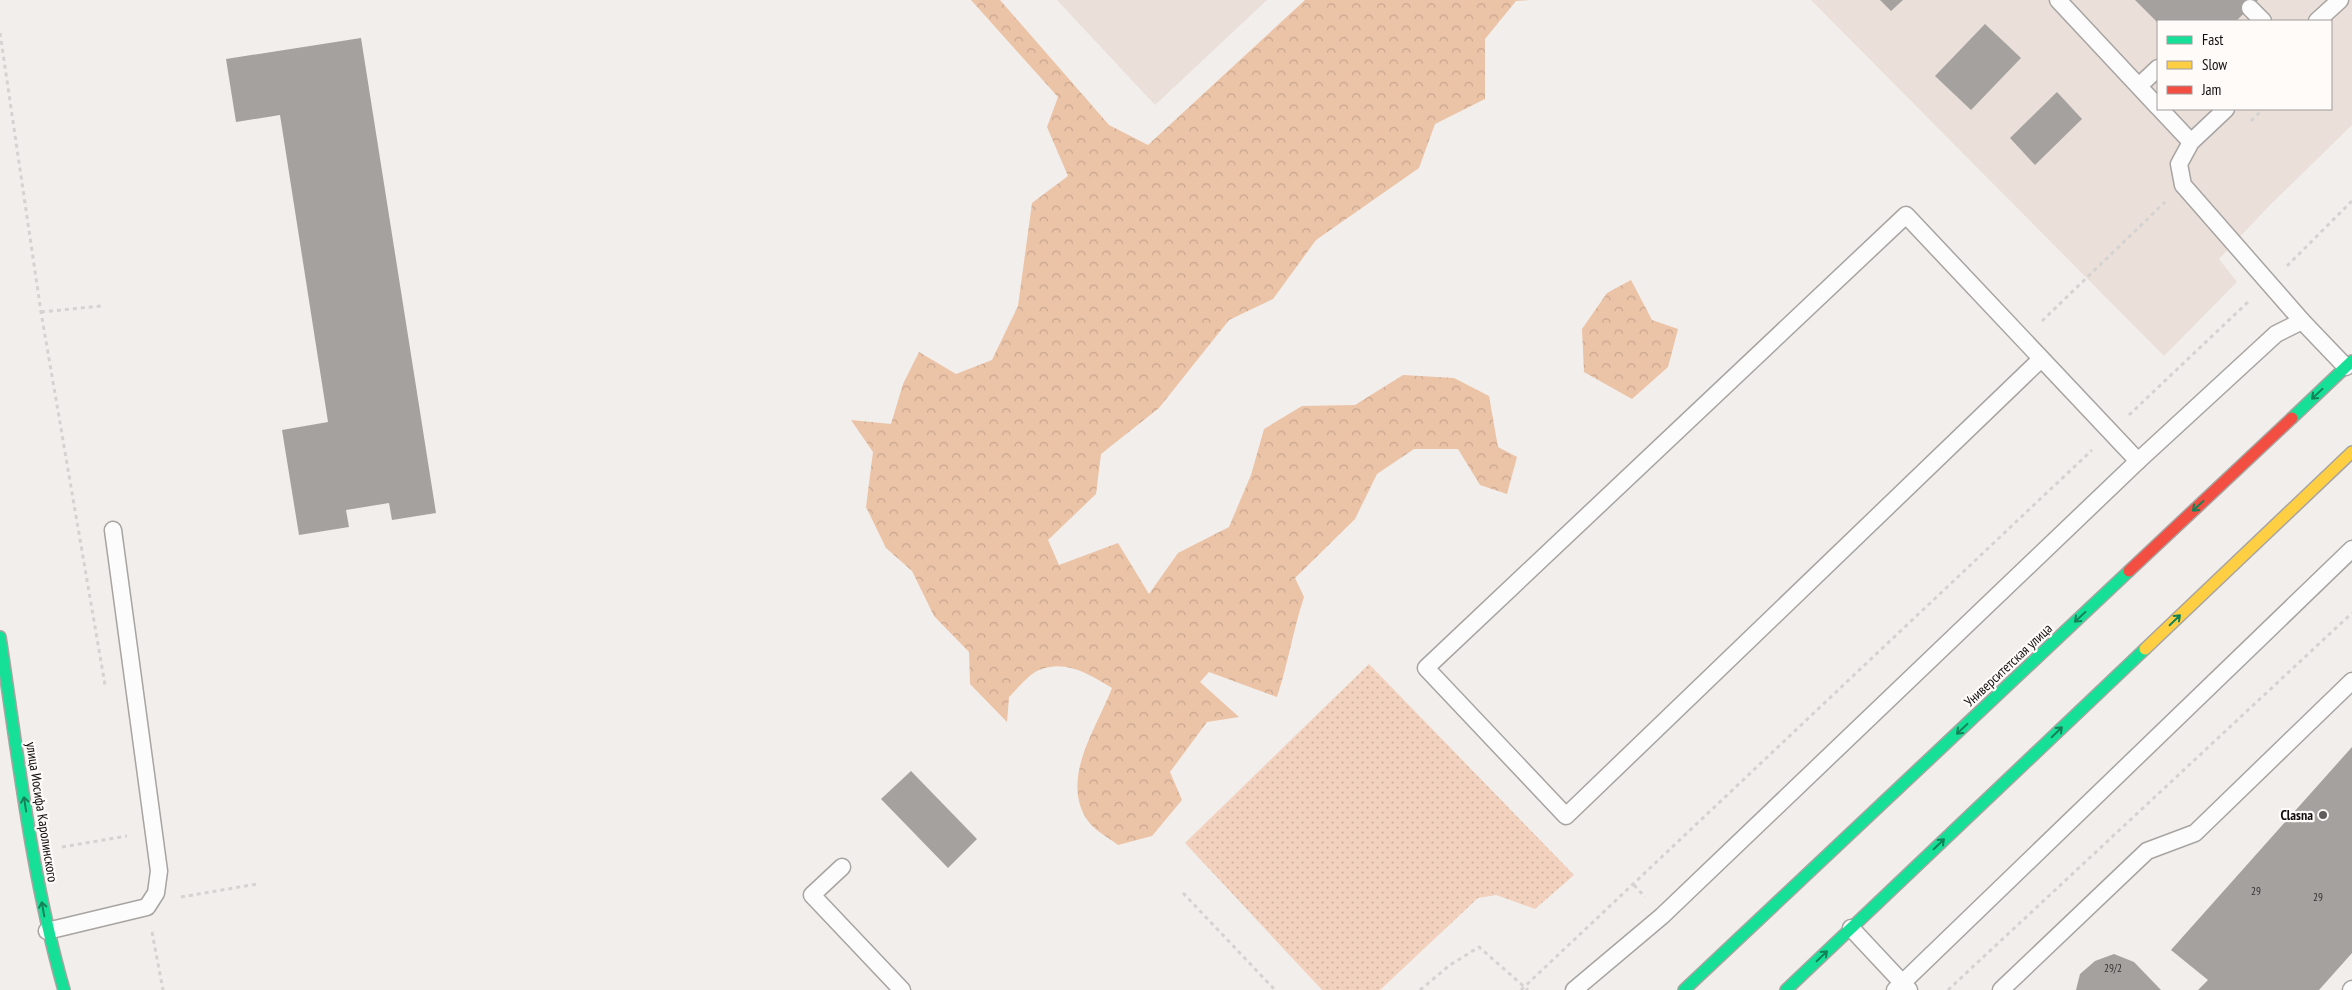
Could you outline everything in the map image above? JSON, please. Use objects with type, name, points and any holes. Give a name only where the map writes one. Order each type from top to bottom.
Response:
[{"type":"main road","name":"Университетская улица","points":[[1684,990],[2349,364]]},
{"type":"main road","points":[[1786,990],[2352,452]]},
{"type":"main road","name":"улица Иосифа Каролинского","points":[[0,636],[32,853],[47,931],[64,990]]},
{"type":"lane","points":[[2058,0],[2157,106]]},
{"type":"lane","points":[[2318,20],[2340,0]]},
{"type":"lane","points":[[2250,8],[2262,20]]},
{"type":"lane","points":[[2139,86],[2157,69]]},
{"type":"lane","points":[[2161,110],[2191,142]]},
{"type":"lane","points":[[2225,110],[2191,142],[2179,164],[2183,185],[2302,320],[2349,364]]},
{"type":"lane","points":[[2041,359],[1566,816],[1426,668],[1906,215],[2138,461]]},
{"type":"lane","points":[[1574,990],[1662,916],[2138,461],[2276,334],[2302,320]]},
{"type":"lane","points":[[47,931],[147,908],[156,893],[159,871],[113,530]]},
{"type":"lane","points":[[1851,928],[1902,988],[2352,549]]},
{"type":"lane","points":[[2008,988],[2147,851],[2195,833],[2352,681]]},
{"type":"lane","points":[[842,867],[812,895],[902,990]]},
{"type":"path","points":[[0,33],[42,312],[106,690]]},
{"type":"path","points":[[2250,122],[2262,110]]},
{"type":"path","points":[[2024,338],[2183,185]]},
{"type":"path","points":[[1520,990],[1634,885],[2269,282],[2282,272],[2352,201]]},
{"type":"path","points":[[42,312],[101,306]]},
{"type":"path","points":[[1948,990],[2352,613]]},
{"type":"path","points":[[163,990],[147,908],[183,896],[257,884]]},
{"type":"path","points":[[1634,885],[1662,916]]},
{"type":"path","points":[[1183,893],[1275,990]]},
{"type":"path","points":[[1420,990],[1450,965],[1479,947],[1528,990]]},
{"type":"shaded area","points":[[1057,0],[1267,0],[1155,105]]},
{"type":"shaded area","points":[[1811,0],[2352,0],[2352,125],[2269,206],[2219,259],[2237,282],[2164,356]]},
{"type":"shaded area","points":[[1369,664],[1574,875],[1535,909],[1496,895],[1478,898],[1380,990],[1322,990],[1185,843]]},
{"type":"green space","points":[[971,0],[1000,0],[1109,125],[1148,145],[1305,0],[1529,0],[1516,1],[1485,39],[1485,99],[1435,124],[1419,168],[1316,240],[1273,299],[1229,320],[1159,408],[1101,454],[1096,494],[1048,540],[1059,565],[1118,543],[1149,594],[1178,553],[1229,527],[1251,475],[1264,429],[1302,406],[1355,405],[1403,375],[1454,378],[1489,396],[1498,447],[1517,457],[1507,494],[1480,485],[1458,449],[1414,449],[1377,474],[1355,519],[1295,578],[1304,597],[1277,697],[1209,672],[1200,682],[1239,717],[1207,722],[1170,772],[1182,800],[1152,836],[1118,845],[1098,831],[1088,821],[1080,805],[1077,788],[1084,754],[1112,688],[1086,673],[1068,667],[1049,667],[1039,670],[1009,697],[1007,722],[970,684],[969,652],[934,616],[912,571],[886,548],[866,507],[873,452],[851,420],[891,424],[903,384],[919,352],[956,374],[992,360],[1018,306],[1032,203],[1068,176],[1047,127],[1058,97]]},
{"type":"green space","points":[[1631,280],[1652,320],[1678,329],[1668,367],[1632,399],[1584,372],[1582,329],[1607,293]]},
{"type":"building","points":[[1880,0],[1903,0],[1891,11]]},
{"type":"building","points":[[2135,0],[2258,0],[2237,20],[2157,20],[2157,22]]},
{"type":"building","points":[[1985,24],[2021,58],[1971,110],[1935,76]]},
{"type":"building","points":[[361,38],[436,513],[392,520],[389,503],[346,510],[349,527],[299,535],[282,430],[328,422],[280,115],[236,122],[226,59]]},
{"type":"building","points":[[2057,92],[2082,119],[2035,165],[2010,138]]},
{"type":"building","points":[[2352,747],[2352,953],[2319,990],[2198,990],[2208,980],[2171,950]]},
{"type":"building","points":[[911,771],[977,839],[948,868],[881,799]]},
{"type":"building","points":[[2114,954],[2134,962],[2161,990],[2076,990],[2080,974],[2095,961]]},
{"type":"traffic: fast","points":[[2292,418],[2352,361]]},
{"type":"traffic: fast","points":[[1684,990],[2129,571]]},
{"type":"traffic: fast","points":[[0,637],[34,859],[64,990]]},
{"type":"traffic: fast","points":[[1786,990],[2145,649]]},
{"type":"traffic: slow","points":[[2145,649],[2352,452]]},
{"type":"traffic: jam","points":[[2129,571],[2292,418]]},
{"type":"place","name":"Clasna","points":[[2323,815]]}]
